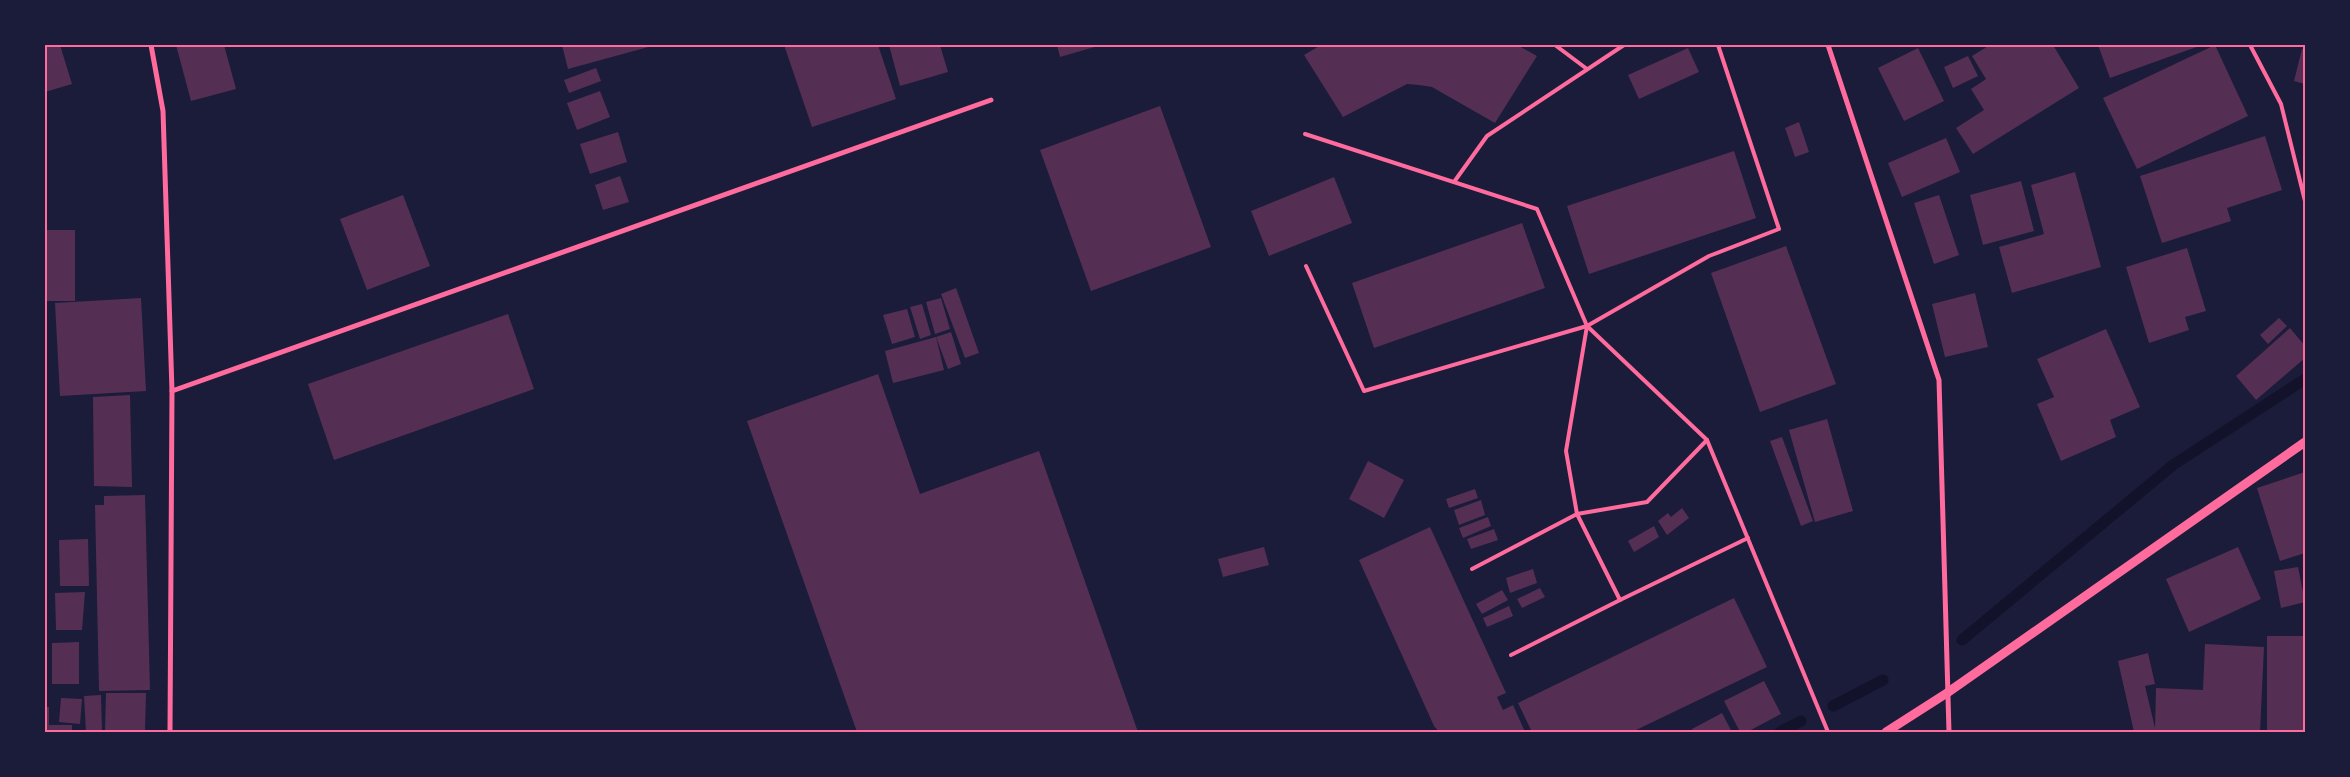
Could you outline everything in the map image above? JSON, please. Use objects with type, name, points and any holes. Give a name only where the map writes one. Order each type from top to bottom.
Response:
[{"type":"street","points":[[151,45],[163,111],[172,391],[170,732]]},
{"type":"street","points":[[1828,45],[1939,380],[1949,732]]},
{"type":"street","points":[[172,391],[991,100]]},
{"type":"street","points":[[1886,732],[1947,693],[2305,442]]},
{"type":"lane","points":[[1554,45],[1587,69]]},
{"type":"lane","points":[[1454,182],[1486,136],[1624,45]]},
{"type":"lane","points":[[1306,266],[1364,391],[1587,326],[1709,256],[1779,229],[1718,45]]},
{"type":"lane","points":[[2250,45],[2280,104],[2305,201]]},
{"type":"lane","points":[[1305,134],[1536,209],[1587,326],[1707,440],[1828,732]]},
{"type":"lane","points":[[1587,326],[1566,451],[1577,514],[1620,600]]},
{"type":"lane","points":[[1472,569],[1577,514],[1647,502],[1707,440]]},
{"type":"lane","points":[[1511,655],[1748,538]]},
{"type":"building","points":[[45,45],[60,45],[72,84],[45,92]]},
{"type":"building","points":[[176,45],[224,45],[236,89],[191,101]]},
{"type":"building","points":[[562,45],[651,45],[652,46],[568,69]]},
{"type":"building","points":[[784,45],[878,45],[896,99],[812,127]]},
{"type":"building","points":[[889,45],[940,45],[948,72],[900,86]]},
{"type":"building","points":[[1057,45],[1098,45],[1098,46],[1060,57]]},
{"type":"building","points":[[1321,45],[1517,45],[1537,56],[1495,123],[1432,87],[1407,84],[1343,117],[1304,55]]},
{"type":"building","points":[[1990,45],[2053,45],[2079,88],[1973,154],[1956,128],[1984,110],[1971,89],[1986,79],[1972,56]]},
{"type":"building","points":[[2098,45],[2202,45],[2110,78]]},
{"type":"building","points":[[2215,45],[2248,116],[2137,169],[2103,98]]},
{"type":"building","points":[[1688,48],[1699,72],[1639,99],[1628,75]]},
{"type":"building","points":[[1918,48],[1944,101],[1904,121],[1878,68]]},
{"type":"building","points":[[2302,49],[2305,49],[2305,84],[2294,81]]},
{"type":"building","points":[[1968,56],[1978,76],[1953,88],[1944,67]]},
{"type":"building","points":[[596,68],[601,81],[569,93],[564,80]]},
{"type":"building","points":[[600,91],[610,117],[577,130],[567,103]]},
{"type":"building","points":[[1160,106],[1211,247],[1091,291],[1040,150]]},
{"type":"building","points":[[1799,122],[1809,152],[1795,157],[1785,128]]},
{"type":"building","points":[[618,132],[627,162],[590,174],[580,144]]},
{"type":"building","points":[[2265,136],[2282,190],[2227,208],[2231,221],[2162,243],[2140,176]]},
{"type":"building","points":[[1946,138],[1960,172],[1902,197],[1888,163]]},
{"type":"building","points":[[1734,151],[1756,218],[1589,274],[1567,206]]},
{"type":"building","points":[[2075,172],[2101,267],[2012,293],[1999,247],[2044,234],[2031,185]]},
{"type":"building","points":[[620,176],[629,202],[603,210],[595,185]]},
{"type":"building","points":[[1334,177],[1352,223],[1269,256],[1251,211]]},
{"type":"building","points":[[2021,181],[2034,231],[1983,245],[1970,195]]},
{"type":"building","points":[[403,195],[430,266],[367,290],[340,219]]},
{"type":"building","points":[[1939,195],[1959,255],[1934,264],[1914,203]]},
{"type":"building","points":[[1522,223],[1545,288],[1374,348],[1352,283]]},
{"type":"building","points":[[45,230],[75,230],[75,301],[45,301]]},
{"type":"building","points":[[1786,246],[1836,384],[1760,412],[1711,273]]},
{"type":"building","points":[[2187,248],[2206,311],[2185,317],[2189,330],[2149,343],[2126,267]]},
{"type":"building","points":[[956,288],[979,353],[965,358],[941,294]]},
{"type":"building","points":[[1975,293],[1988,347],[1945,357],[1932,304]]},
{"type":"building","points":[[141,298],[146,391],[60,396],[55,303]]},
{"type":"building","points":[[941,298],[950,329],[935,334],[926,302]]},
{"type":"building","points":[[922,304],[931,335],[920,339],[910,307]]},
{"type":"building","points":[[907,309],[915,337],[892,344],[883,315]]},
{"type":"building","points":[[508,314],[534,389],[334,460],[308,384]]},
{"type":"building","points":[[2279,318],[2287,326],[2268,344],[2260,335]]},
{"type":"building","points":[[2290,328],[2305,346],[2305,358],[2256,400],[2236,376]]},
{"type":"building","points":[[2106,329],[2140,407],[2110,420],[2116,437],[2061,461],[2037,404],[2054,397],[2037,359]]},
{"type":"building","points":[[951,332],[961,364],[948,369],[936,337]]},
{"type":"building","points":[[936,337],[944,370],[893,383],[885,351]]},
{"type":"building","points":[[878,374],[920,494],[1039,451],[1138,732],[857,732],[747,421]]},
{"type":"building","points":[[130,395],[132,487],[94,486],[93,397]]},
{"type":"building","points":[[1827,419],[1853,511],[1815,522],[1789,430]]},
{"type":"building","points":[[1782,437],[1813,521],[1801,526],[1770,441]]},
{"type":"building","points":[[1368,461],[1404,480],[1384,518],[1349,499]]},
{"type":"building","points":[[2305,472],[2305,553],[2280,561],[2257,488]]},
{"type":"building","points":[[1475,489],[1478,498],[1449,508],[1446,499]]},
{"type":"building","points":[[145,495],[150,690],[99,691],[95,505],[104,505],[104,496]]},
{"type":"building","points":[[1481,500],[1485,515],[1459,525],[1454,510]]},
{"type":"building","points":[[1682,508],[1689,518],[1667,535],[1658,521],[1668,513],[1671,517]]},
{"type":"building","points":[[1488,517],[1491,526],[1463,538],[1459,528]]},
{"type":"building","points":[[1654,526],[1659,537],[1634,552],[1628,541]]},
{"type":"building","points":[[1430,527],[1506,693],[1497,697],[1503,710],[1513,705],[1525,732],[1439,732],[1434,726],[1359,560]]},
{"type":"building","points":[[1494,529],[1498,540],[1471,549],[1467,539]]},
{"type":"building","points":[[88,539],[89,586],[60,586],[59,540]]},
{"type":"building","points":[[1264,547],[1269,565],[1223,577],[1218,559]]},
{"type":"building","points":[[2238,547],[2261,599],[2189,632],[2166,579]]},
{"type":"building","points":[[2298,567],[2305,602],[2281,608],[2274,571]]},
{"type":"building","points":[[1533,569],[1537,583],[1510,593],[1506,578]]},
{"type":"building","points":[[1540,588],[1545,597],[1522,608],[1517,599]]},
{"type":"building","points":[[1502,590],[1508,600],[1482,614],[1476,604]]},
{"type":"building","points":[[85,592],[82,630],[56,630],[55,593]]},
{"type":"building","points":[[1734,598],[1767,667],[1632,732],[1532,732],[1518,703]]},
{"type":"building","points":[[1509,606],[1513,616],[1487,627],[1483,618]]},
{"type":"building","points":[[2267,636],[2305,636],[2305,732],[2267,732]]},
{"type":"building","points":[[79,642],[79,684],[52,684],[52,643]]},
{"type":"building","points":[[2205,644],[2264,647],[2260,732],[2134,732],[2118,661],[2148,653],[2155,684],[2145,686],[2155,728],[2156,688],[2203,690]]},
{"type":"building","points":[[1764,681],[1781,714],[1747,732],[1740,732],[1724,701]]},
{"type":"building","points":[[106,693],[146,693],[145,732],[105,732]]},
{"type":"building","points":[[101,695],[102,732],[86,732],[84,696]]},
{"type":"building","points":[[61,698],[82,699],[80,724],[59,722]]},
{"type":"building","points":[[45,707],[49,707],[49,725],[72,725],[72,732],[45,732]]},
{"type":"building","points":[[1722,713],[1732,732],[1693,732],[1692,729]]},
{"type":"waterway","points":[[1962,640],[2173,465],[2305,379]]},
{"type":"waterway","points":[[1833,706],[1883,680]]},
{"type":"waterway","points":[[1780,732],[1801,721]]}]
